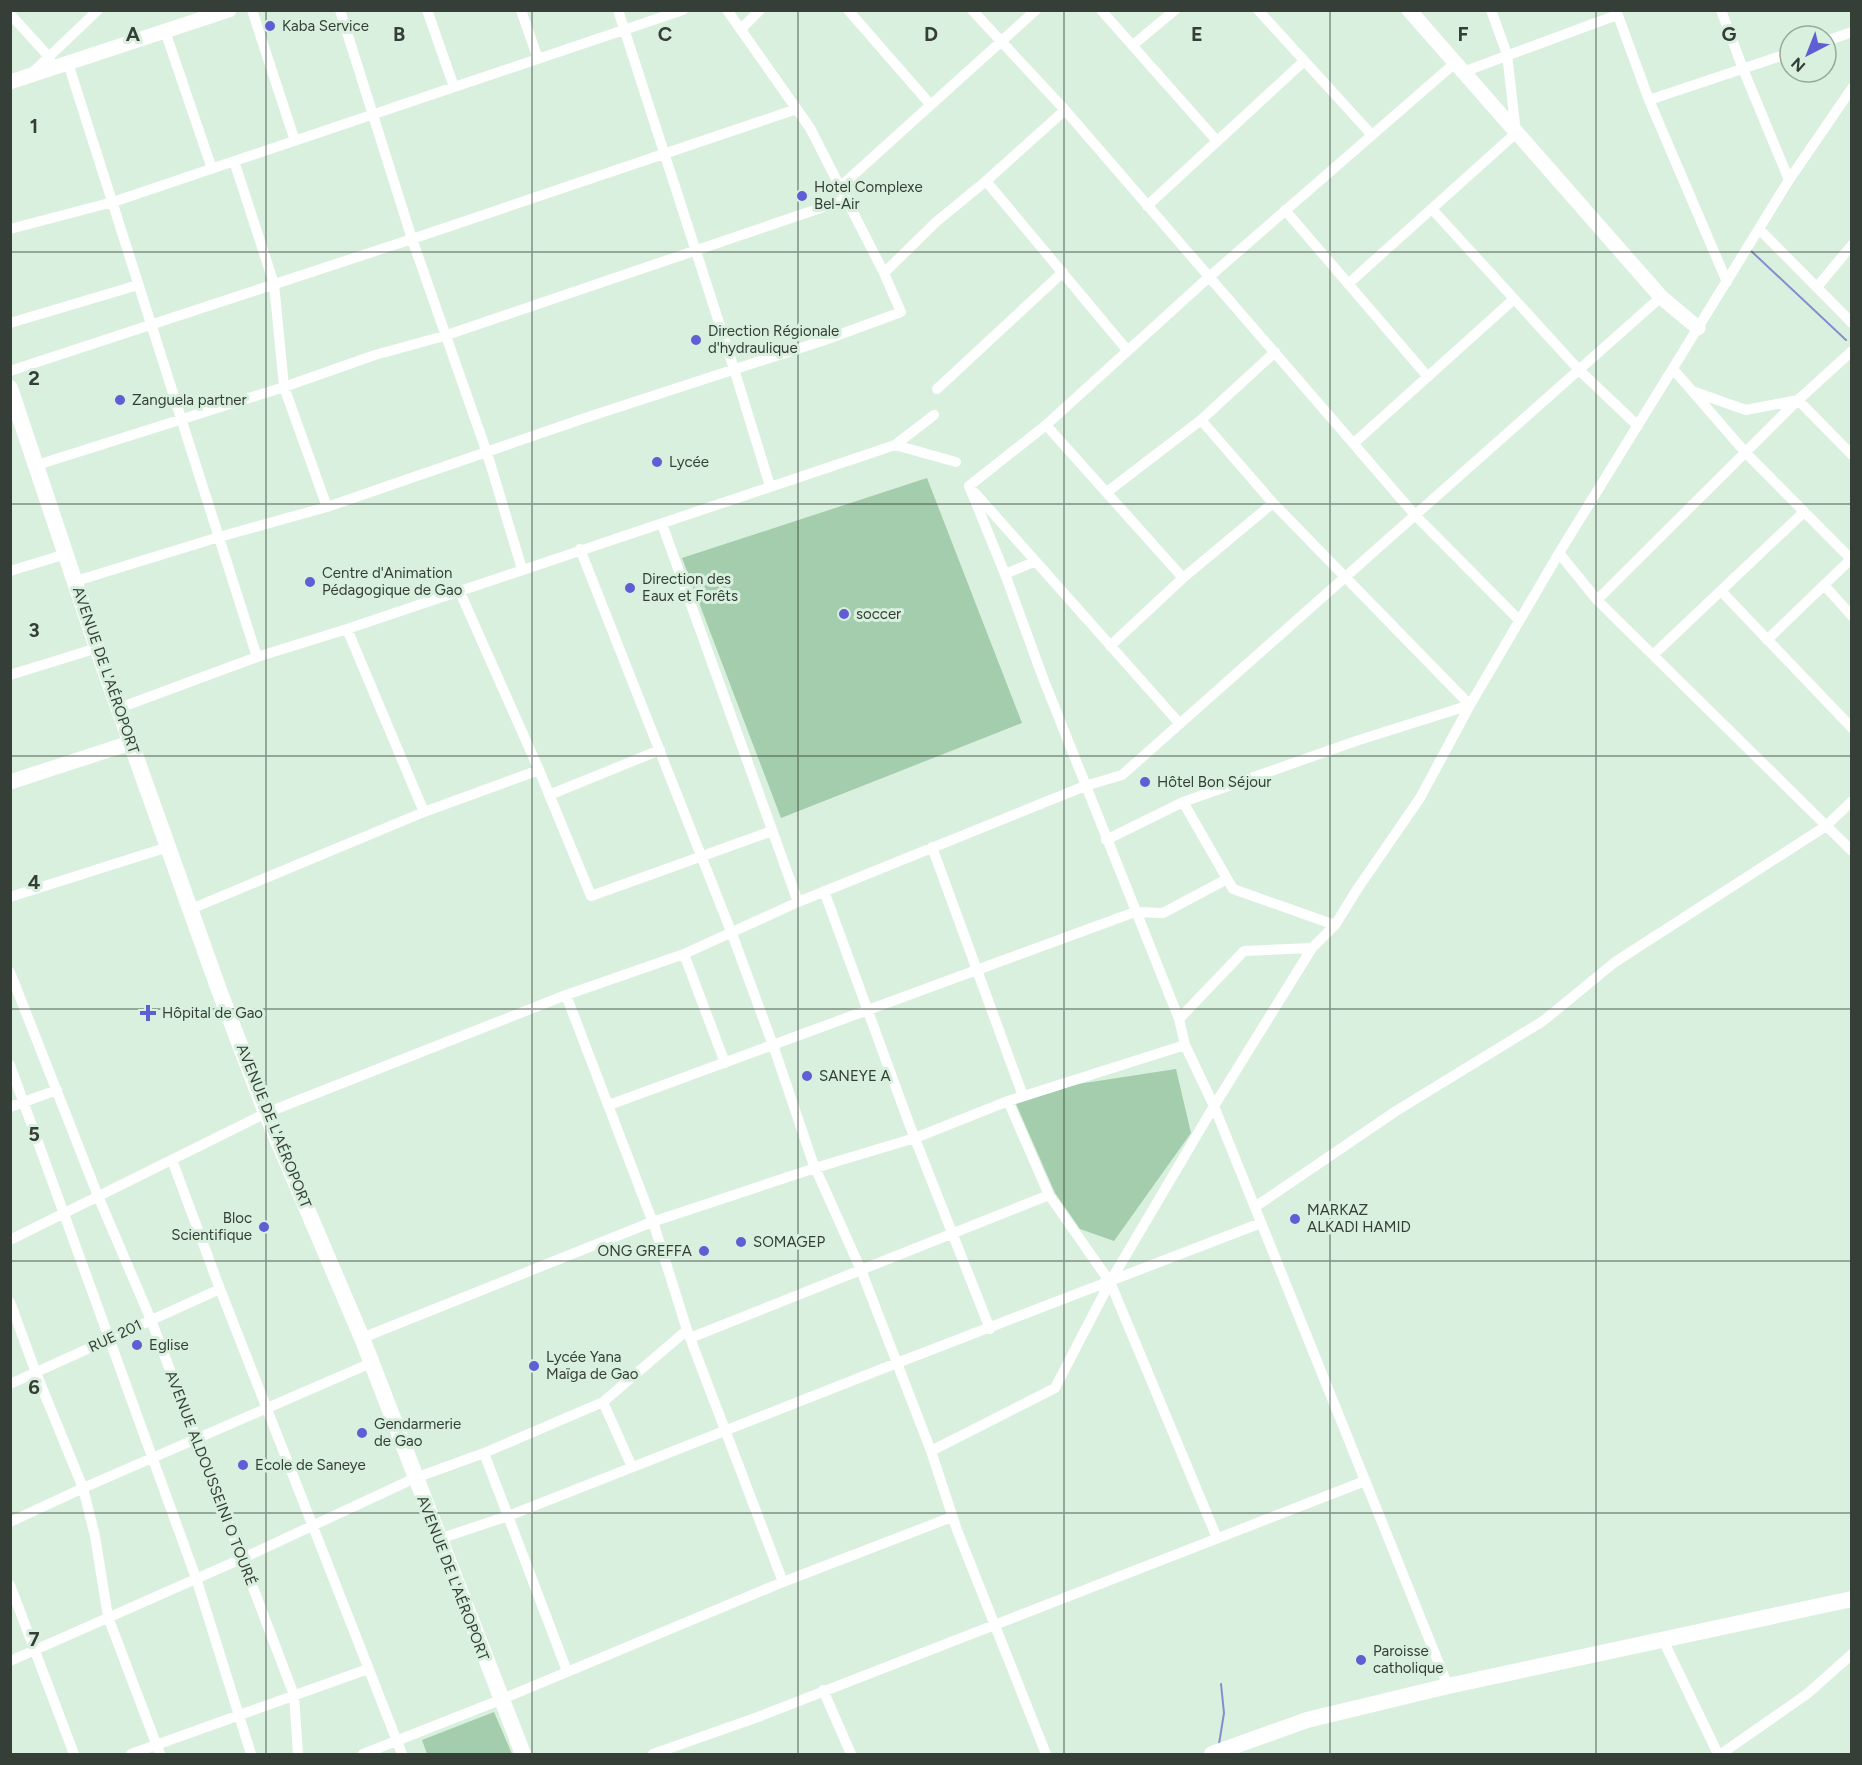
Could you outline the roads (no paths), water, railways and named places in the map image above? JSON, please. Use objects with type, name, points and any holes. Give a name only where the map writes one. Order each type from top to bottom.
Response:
[{"type":"main road","name":"AVENUE DE L'AÉROPORT","points":[[10,388],[16,424],[37,465],[97,648],[219,990],[266,1113],[362,1338],[523,1755]]},
{"type":"main road","points":[[1212,1755],[1307,1720],[1448,1686],[1851,1599]]},
{"type":"street","points":[[30,75],[98,10]]},
{"type":"street","points":[[10,82],[229,10]]},
{"type":"street","points":[[252,10],[295,141]]},
{"type":"street","points":[[340,10],[444,336],[487,453],[522,569]]},
{"type":"street","points":[[427,10],[454,87]]},
{"type":"street","points":[[521,10],[538,59]]},
{"type":"street","points":[[618,10],[770,486]]},
{"type":"street","points":[[10,229],[113,202],[683,10]]},
{"type":"street","points":[[76,581],[327,507],[585,418],[825,340],[901,312],[841,186],[810,128],[727,10]]},
{"type":"street","points":[[741,28],[760,10]]},
{"type":"street","points":[[848,10],[930,104]]},
{"type":"street","points":[[972,10],[1065,110],[1415,515],[1519,620]]},
{"type":"street","points":[[841,186],[1036,10]]},
{"type":"street","points":[[1101,10],[1218,141]]},
{"type":"street","points":[[1133,45],[1174,10]]},
{"type":"street","points":[[1258,10],[1371,134]]},
{"type":"street","points":[[1409,10],[1661,297],[1698,328]]},
{"type":"street","points":[[1491,10],[1508,54],[1516,133]]},
{"type":"street","points":[[1721,10],[1743,69],[1790,180]]},
{"type":"street","points":[[969,486],[1046,425],[1127,350],[1371,134],[1459,67],[1508,54],[1617,13],[1649,100],[1727,282]]},
{"type":"street","points":[[10,14],[50,58]]},
{"type":"street","points":[[165,31],[212,169]]},
{"type":"street","points":[[1649,100],[1778,57]]},
{"type":"street","points":[[1147,206],[1303,62]]},
{"type":"street","points":[[68,63],[257,657]]},
{"type":"street","points":[[931,1451],[1055,1389],[1110,1282],[1214,1106],[1312,948],[1335,925],[1420,798],[1470,705],[1559,553],[1790,180],[1851,88]]},
{"type":"street","points":[[10,371],[797,109]]},
{"type":"street","points":[[884,273],[936,222],[986,182],[1065,110]]},
{"type":"street","points":[[1348,284],[1516,133]]},
{"type":"street","points":[[234,161],[274,284],[284,387],[327,507]]},
{"type":"street","points":[[986,182],[1127,350]]},
{"type":"street","points":[[37,465],[284,387],[375,355],[444,336],[847,199]]},
{"type":"street","points":[[1432,209],[1579,370],[1638,426]]},
{"type":"street","points":[[1285,210],[1428,377]]},
{"type":"street","points":[[1760,230],[1851,323]]},
{"type":"street","points":[[1817,287],[1851,245]]},
{"type":"street","points":[[937,389],[1063,272]]},
{"type":"street","points":[[10,323],[138,285]]},
{"type":"street","points":[[10,1240],[266,1113],[566,995],[684,954],[824,891],[1085,786],[1122,775],[1661,297]]},
{"type":"street","points":[[1354,443],[1514,299]]},
{"type":"street","points":[[1598,600],[1745,452],[1851,351]]},
{"type":"street","points":[[1107,492],[1200,420],[1275,352]]},
{"type":"street","points":[[1673,369],[1745,452],[1851,559],[1767,640]]},
{"type":"street","points":[[1689,390],[1746,410],[1798,400]]},
{"type":"street","points":[[1798,400],[1851,455]]},
{"type":"street","points":[[119,708],[257,657],[347,629],[895,445],[934,415]]},
{"type":"street","points":[[1200,420],[1273,503],[1470,705]]},
{"type":"street","points":[[1046,425],[1183,578]]},
{"type":"street","points":[[895,445],[956,462]]},
{"type":"street","points":[[969,486],[1180,724]]},
{"type":"street","points":[[969,486],[1005,574],[1106,840],[1179,1019],[1185,1045],[1214,1106],[1448,1686]]},
{"type":"street","points":[[1110,646],[1183,578],[1273,503]]},
{"type":"street","points":[[1653,655],[1804,512]]},
{"type":"street","points":[[662,524],[798,902]]},
{"type":"street","points":[[580,549],[732,934],[815,1168],[861,1270],[931,1451],[952,1517],[1046,1755]]},
{"type":"street","points":[[1559,553],[1598,600],[1851,851]]},
{"type":"street","points":[[10,572],[66,554]]},
{"type":"street","points":[[1005,574],[1034,562]]},
{"type":"street","points":[[1824,585],[1851,616]]},
{"type":"street","points":[[459,590],[539,770],[591,896],[772,831]]},
{"type":"street","points":[[1721,591],[1851,728]]},
{"type":"street","points":[[347,629],[424,812]]},
{"type":"street","points":[[10,675],[97,648]]},
{"type":"street","points":[[1106,840],[1183,802],[1356,741],[1470,705]]},
{"type":"street","points":[[10,782],[130,743]]},
{"type":"street","points":[[549,795],[660,750]]},
{"type":"street","points":[[191,909],[424,812],[539,770]]},
{"type":"street","points":[[1255,1207],[1396,1111],[1543,1021],[1623,956],[1826,826],[1851,801]]},
{"type":"street","points":[[1183,802],[1233,889],[1335,925]]},
{"type":"street","points":[[10,897],[168,847]]},
{"type":"street","points":[[932,847],[1023,1096]]},
{"type":"street","points":[[609,1105],[1135,912],[1163,913],[1227,879]]},
{"type":"street","points":[[824,891],[915,1138],[990,1329]]},
{"type":"street","points":[[1179,1019],[1244,951],[1312,948]]},
{"type":"street","points":[[684,954],[725,1063]]},
{"type":"street","name":"AVENUE ALDOUSSEINI O TOURÉ","points":[[10,972],[15,996],[57,1090],[98,1196],[152,1320],[294,1695],[298,1755]]},
{"type":"street","points":[[566,995],[609,1105],[652,1222],[689,1334],[783,1582]]},
{"type":"street","points":[[362,1338],[652,1222],[815,1168],[915,1138],[1008,1101],[1185,1045]]},
{"type":"street","points":[[10,1065],[196,1578],[251,1755]]},
{"type":"street","points":[[10,1107],[57,1090]]},
{"type":"street","points":[[1008,1101],[1049,1195],[1110,1282],[1217,1538]]},
{"type":"street","points":[[172,1160],[402,1755]]},
{"type":"street","points":[[10,1661],[241,1559],[415,1478],[484,1453],[603,1402],[689,1334],[861,1270],[1049,1195]]},
{"type":"street","points":[[439,1539],[508,1516],[1261,1223]]},
{"type":"street","name":"RUE 201","points":[[10,1384],[220,1289]]},
{"type":"street","points":[[10,1302],[82,1488],[95,1536],[108,1617],[158,1750]]},
{"type":"street","points":[[10,1522],[82,1488],[371,1363]]},
{"type":"street","points":[[603,1402],[632,1467]]},
{"type":"street","points":[[484,1453],[567,1671]]},
{"type":"street","points":[[653,1755],[758,1717],[1365,1481]]},
{"type":"street","points":[[363,1755],[783,1582],[952,1517]]},
{"type":"street","points":[[10,1585],[74,1755]]},
{"type":"street","points":[[1663,1640],[1720,1755],[1807,1694],[1851,1654]]},
{"type":"street","points":[[131,1755],[158,1750],[238,1716],[368,1669]]},
{"type":"street","points":[[823,1690],[851,1755]]},
{"type":"waterway","points":[[1749,249],[1846,340]]},
{"type":"waterway","points":[[1219,1744],[1224,1713],[1221,1684]]},
{"type":"place","name":"Kaba Service","points":[[270,26]]},
{"type":"place","name":"Hotel Complexe Bel-Air","points":[[802,196]]},
{"type":"place","name":"Direction Régionale d'hydraulique","points":[[696,340]]},
{"type":"place","name":"Zanguela partner","points":[[120,400]]},
{"type":"place","name":"Lycée","points":[[657,462]]},
{"type":"place","name":"Centre d'Animation Pédagogique de Gao","points":[[310,582]]},
{"type":"place","name":"Direction des Eaux et Forêts","points":[[630,588]]},
{"type":"place","name":"soccer","points":[[844,614]]},
{"type":"place","name":"Hôtel Bon Séjour","points":[[1145,782]]},
{"type":"place","name":"Hôpital de Gao","points":[[148,1013]]},
{"type":"place","name":"SANEYE A","points":[[807,1076]]},
{"type":"place","name":"MARKAZ ALKADI HAMID","points":[[1295,1219]]},
{"type":"place","name":"Bloc Scientifique","points":[[264,1227]]},
{"type":"place","name":"SOMAGEP","points":[[741,1242]]},
{"type":"place","name":"ONG GREFFA","points":[[704,1251]]},
{"type":"place","name":"Eglise","points":[[137,1345]]},
{"type":"place","name":"Lycée Yana Maïga de Gao","points":[[534,1366]]},
{"type":"place","name":"Gendarmerie de Gao","points":[[362,1433]]},
{"type":"place","name":"Ecole de Saneye","points":[[243,1465]]},
{"type":"place","name":"Paroisse catholique","points":[[1361,1660]]}]
